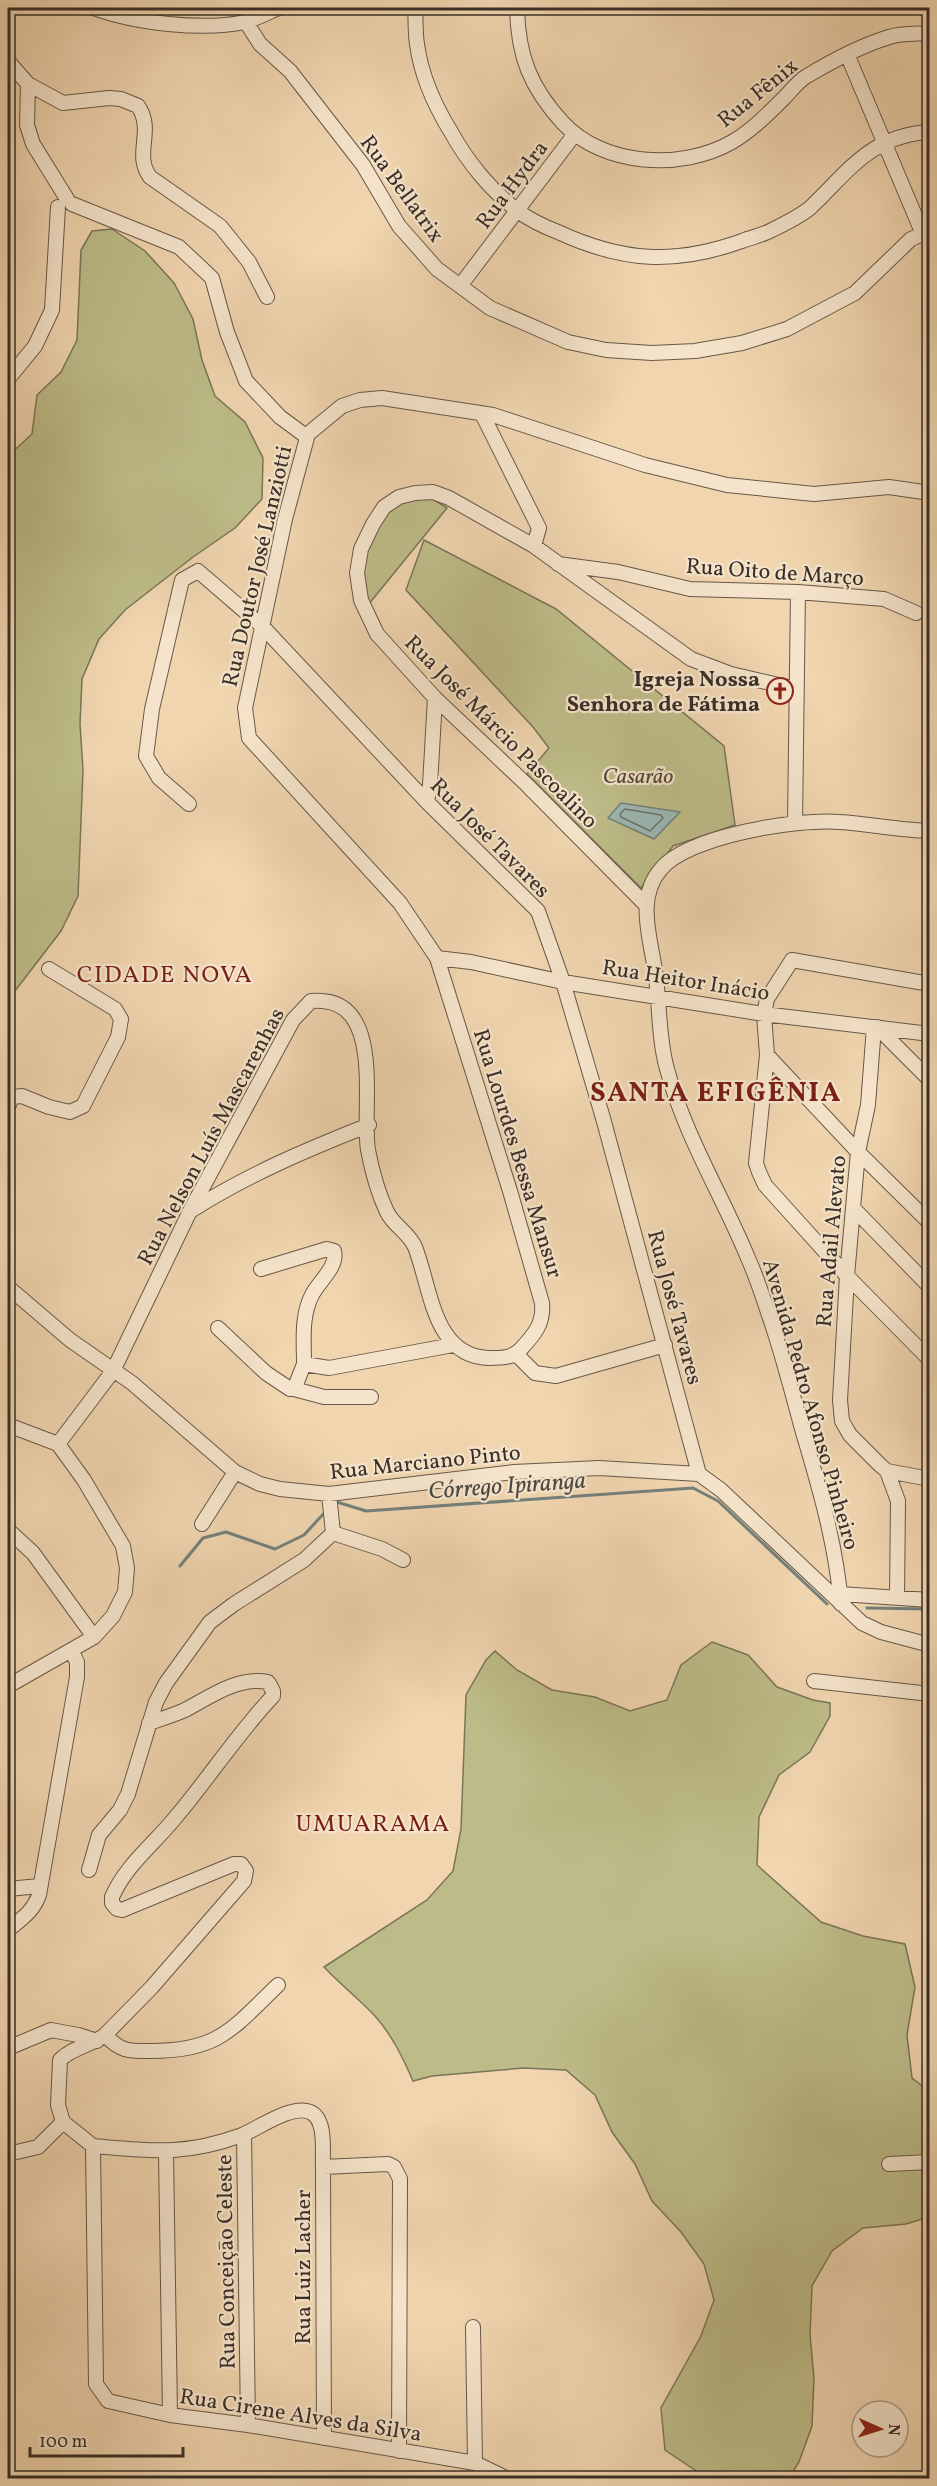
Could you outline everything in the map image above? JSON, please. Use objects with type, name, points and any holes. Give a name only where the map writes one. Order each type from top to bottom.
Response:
[{"type":"street","points":[[94,8],[119,17],[172,24],[217,25],[246,22],[279,8]]},
{"type":"street","points":[[415,8],[417,44],[427,82],[439,112],[462,152],[518,211],[587,246],[641,257],[685,257],[728,246],[771,231],[809,209],[847,168],[884,142],[930,132]]},
{"type":"street","name":"Rua Fênix","points":[[517,8],[517,33],[529,78],[552,111],[574,135],[616,154],[659,162],[693,157],[731,143],[765,118],[804,78],[847,54],[891,36],[930,33]]},
{"type":"street","name":"Rua Bellatrix","points":[[246,22],[260,44],[290,71],[363,165],[399,226],[437,269],[490,308],[567,342],[606,350],[652,353],[695,351],[742,343],[787,328],[855,293],[911,239],[926,232]]},
{"type":"street","points":[[847,54],[884,142],[926,232]]},
{"type":"street","points":[[8,61],[28,84],[63,103],[109,98],[121,99],[138,106],[146,126],[143,152],[146,171],[150,177],[220,226],[249,262],[267,297]]},
{"type":"street","points":[[8,379],[35,346],[52,310],[55,232],[64,206],[50,172],[33,144],[27,125],[28,84]]},
{"type":"street","name":"Rua Hydra","points":[[460,286],[574,135]]},
{"type":"street","points":[[64,206],[88,211],[179,247],[212,278],[227,332],[246,381],[280,417],[308,437]]},
{"type":"street","name":"Rua Doutor José Lanziotti","points":[[437,958],[400,903],[249,738],[245,708],[285,519],[308,434],[342,406],[360,400],[382,398],[482,414],[645,465],[727,485],[814,494],[889,487],[930,493]]},
{"type":"street","points":[[482,414],[539,528],[534,546]]},
{"type":"street","name":"Rua José Márcio Pascoalino","points":[[645,904],[526,784],[435,698],[378,634],[361,600],[357,573],[361,549],[384,507],[399,497],[415,493],[433,492],[449,498],[534,546],[691,659],[731,674],[796,688]]},
{"type":"street","name":"Rua Oito de Março","points":[[557,564],[618,572],[690,589],[798,592],[884,599],[916,613]]},
{"type":"street","name":"Rua José Tavares","points":[[189,804],[159,778],[147,756],[152,709],[182,580],[198,572],[262,626],[427,802],[538,911],[563,982],[699,1474]]},
{"type":"street","points":[[795,823],[798,592]]},
{"type":"street","points":[[427,802],[435,698]]},
{"type":"street","name":"Avenida Pedro Afonso Pinheiro","points":[[841,1599],[835,1549],[774,1329],[749,1259],[683,1118],[666,1067],[659,996],[645,904],[653,880],[661,868],[673,858],[707,841],[795,823],[838,821],[901,830],[930,831]]},
{"type":"street","name":"Rua Heitor Inácio","points":[[437,958],[471,962],[563,982],[764,1014],[930,1034]]},
{"type":"street","name":"Rua Lourdes Bessa Mansur","points":[[437,958],[510,1191],[542,1303],[541,1322],[536,1333],[516,1354]]},
{"type":"street","points":[[930,984],[792,960],[767,999],[764,1014],[767,1055],[756,1163],[765,1185],[847,1276],[930,1360]]},
{"type":"street","points":[[8,1107],[12,1097],[22,1096],[49,1107],[70,1112],[83,1106],[118,1037],[121,1019],[115,1009],[49,969]]},
{"type":"street","name":"Rua Nelson Luís Mascarenhas","points":[[58,1444],[113,1371],[190,1211],[293,1020],[311,1001],[323,1000],[336,1004],[354,1019],[365,1046],[368,1149],[382,1200],[388,1215],[414,1245],[441,1327],[453,1345]]},
{"type":"street","points":[[875,1027],[930,1080]]},
{"type":"street","name":"Rua Adail Alevato","points":[[875,1027],[868,1104],[858,1152],[847,1276],[840,1400],[842,1421],[850,1436],[887,1471]]},
{"type":"street","points":[[767,1055],[858,1152],[930,1223]]},
{"type":"street","points":[[190,1211],[224,1190],[280,1161],[369,1125]]},
{"type":"street","points":[[854,1209],[930,1287]]},
{"type":"street","points":[[261,1269],[327,1249],[334,1251],[334,1262],[312,1295],[305,1312],[304,1364],[294,1389]]},
{"type":"street","name":"Rua Marciano Pinto","points":[[8,1287],[70,1340],[132,1383],[235,1472],[260,1484],[329,1496],[535,1471],[599,1468],[699,1474]]},
{"type":"street","points":[[218,1328],[282,1385],[324,1397],[371,1397]]},
{"type":"street","points":[[304,1364],[328,1368],[453,1345],[472,1356],[506,1358],[516,1354],[536,1373],[556,1376],[664,1345]]},
{"type":"street","points":[[8,1425],[58,1444],[110,1523],[126,1555],[127,1568],[125,1592],[121,1604],[94,1636],[8,1686]]},
{"type":"street","points":[[887,1471],[898,1501],[897,1598]]},
{"type":"street","points":[[887,1471],[930,1479]]},
{"type":"street","points":[[202,1524],[235,1472]]},
{"type":"street","points":[[699,1474],[721,1490],[841,1599],[862,1623],[881,1632],[930,1645]]},
{"type":"street","points":[[329,1496],[333,1533]]},
{"type":"street","points":[[8,1530],[33,1553],[94,1636]]},
{"type":"street","points":[[333,1533],[382,1549],[403,1560]]},
{"type":"street","points":[[89,1870],[99,1835],[120,1810],[128,1794],[156,1702],[166,1683],[210,1622],[303,1560],[333,1533]]},
{"type":"street","points":[[841,1599],[930,1600]]},
{"type":"street","points":[[8,1930],[35,1906],[77,1677],[77,1662],[71,1650]]},
{"type":"street","points":[[149,1723],[183,1711],[225,1688],[251,1681],[268,1682],[273,1691],[273,1696],[244,1726],[174,1819],[135,1860],[114,1891],[112,1903],[117,1909],[130,1908],[234,1864],[241,1864],[246,1871],[244,1881],[152,1987],[101,2038],[60,2060],[58,2105],[63,2122],[93,2146],[166,2152],[206,2147],[244,2134]]},
{"type":"street","points":[[814,1681],[930,1694]]},
{"type":"street","points":[[8,1890],[39,1886]]},
{"type":"street","points":[[8,2048],[51,2030],[101,2038],[129,2051],[172,2051],[199,2047],[221,2037],[234,2027],[278,1984]]},
{"type":"street","name":"Rua Luiz Lacher","points":[[244,2134],[299,2110],[309,2111],[320,2123],[323,2167],[324,2438]]},
{"type":"street","points":[[8,2154],[38,2147],[63,2122]]},
{"type":"street","name":"Rua Conceiçāo Celeste","points":[[244,2134],[248,2425]]},
{"type":"street","name":"Rua Cirene Alves da Silva","points":[[93,2146],[96,2384],[102,2396],[114,2404],[170,2415],[248,2425],[475,2463],[506,2478]]},
{"type":"street","points":[[166,2152],[170,2415]]},
{"type":"street","points":[[889,2164],[930,2162]]},
{"type":"street","points":[[323,2167],[388,2164],[394,2167],[400,2179],[399,2451]]},
{"type":"street","points":[[473,2327],[475,2463]]},
{"type":"green space","points":[[112,229],[145,251],[174,283],[193,319],[202,360],[215,396],[245,422],[263,458],[262,499],[235,528],[193,557],[125,610],[99,639],[82,679],[80,724],[83,770],[78,896],[61,931],[8,1000],[8,456],[32,434],[37,395],[61,372],[77,340],[81,250],[92,231]]},
{"type":"green space","points":[[418,498],[433,499],[447,508],[368,605],[361,575],[366,550],[387,513],[401,503]]},
{"type":"green space","name":"Casarão","points":[[424,540],[556,609],[724,746],[735,825],[673,846],[641,888],[527,774],[549,748],[533,727],[406,590]]},
{"type":"green space","points":[[712,1642],[748,1655],[777,1687],[813,1700],[830,1703],[830,1716],[810,1752],[779,1775],[759,1817],[757,1865],[821,1922],[863,1936],[905,1944],[915,1987],[907,2035],[912,2078],[929,2091],[929,2217],[906,2224],[863,2228],[832,2251],[812,2286],[810,2335],[814,2378],[812,2426],[799,2462],[789,2478],[707,2478],[665,2450],[661,2408],[701,2336],[714,2300],[704,2264],[681,2232],[652,2201],[635,2164],[612,2132],[595,2095],[566,2070],[523,2068],[432,2076],[413,2081],[397,2047],[381,2023],[324,1967],[427,1900],[453,1871],[461,1829],[466,1695],[486,1660],[495,1651],[517,1670],[552,1690],[595,1697],[630,1711],[667,1700],[681,1665]]},
{"type":"water","points":[[621,803],[680,812],[654,839],[608,818]]},
{"type":"waterway","name":"Córrego Ipiranga","points":[[334,1504],[337,1502],[366,1511],[693,1488],[718,1501],[827,1604]]},
{"type":"waterway","name":"Córrego Ipiranga","points":[[180,1566],[203,1538],[226,1532],[275,1549],[304,1535],[327,1510]]},
{"type":"waterway","name":"Córrego Ipiranga","points":[[867,1608],[930,1609]]},
{"type":"place","name":"Igreja Nossa Senhora de Fátima","points":[[780,691]]},
{"type":"district","name":"CIDADE NOVA","points":[[165,974]]},
{"type":"district","name":"SANTA EFIGÊNIA","points":[[716,1091]]},
{"type":"district","name":"UMUARAMA","points":[[373,1823]]}]
